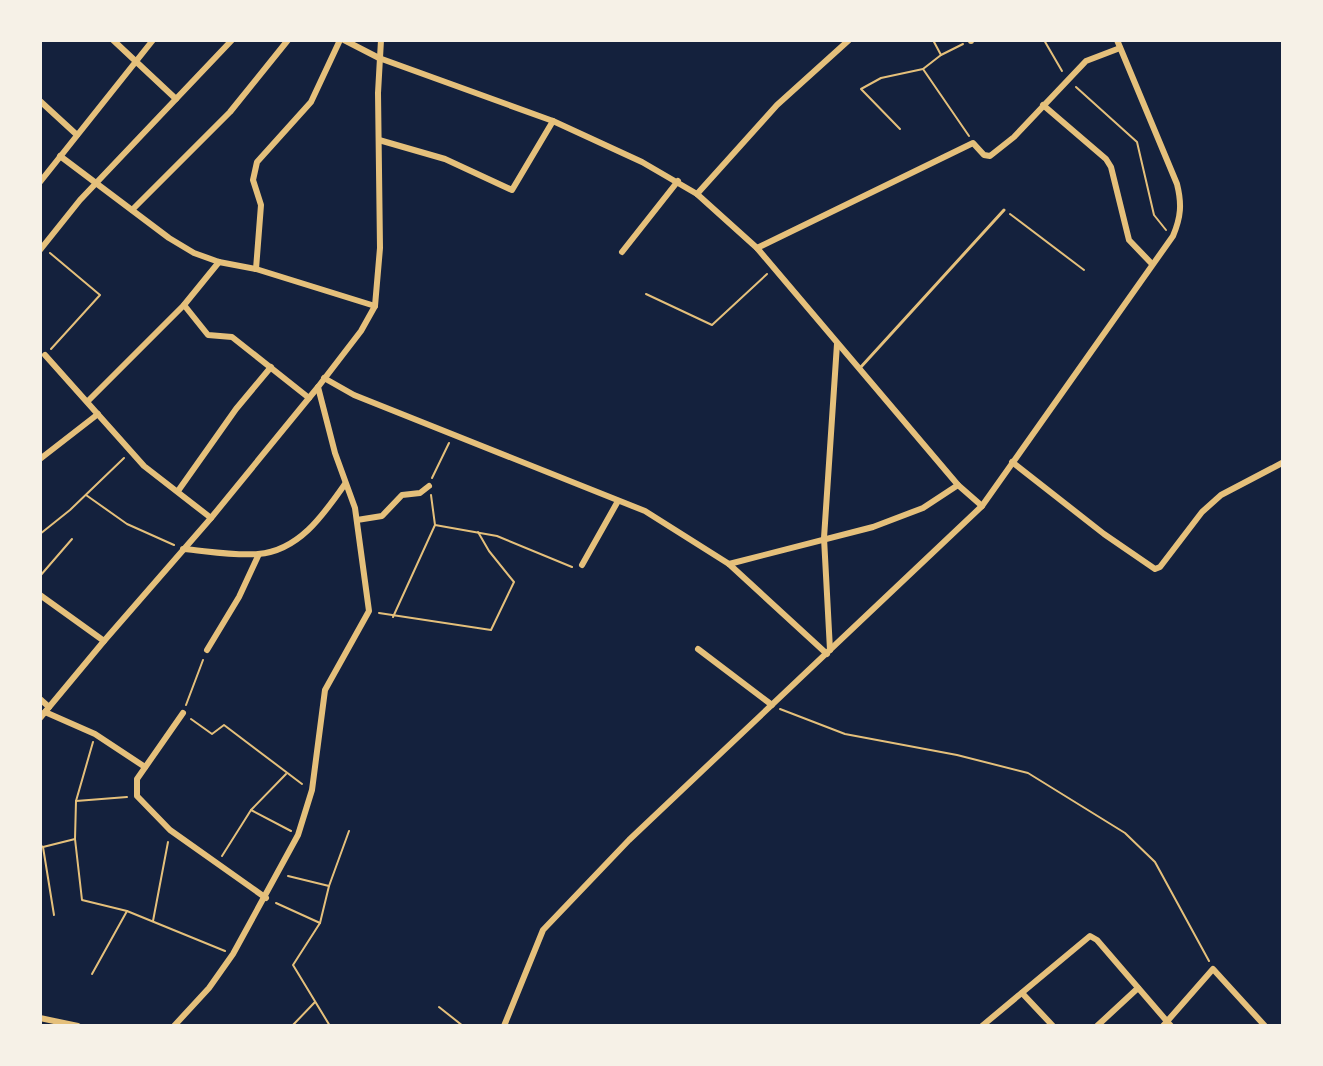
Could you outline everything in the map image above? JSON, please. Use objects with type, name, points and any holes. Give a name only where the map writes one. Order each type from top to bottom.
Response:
[{"type":"street","points":[[113,40],[176,99]]},
{"type":"street","points":[[40,182],[134,60],[153,40]]},
{"type":"street","points":[[41,248],[97,182],[232,40]]},
{"type":"street","points":[[132,210],[230,112],[288,40]]},
{"type":"street","points":[[256,269],[261,205],[254,180],[257,162],[311,102],[342,40],[379,58],[553,121],[678,181],[697,194],[757,248],[858,370],[958,485],[982,506]]},
{"type":"street","points":[[40,718],[211,518],[318,387],[361,331],[375,306],[380,248],[379,58],[381,40]]},
{"type":"street","points":[[697,194],[777,105],[849,40]]},
{"type":"street","points":[[504,1026],[543,930],[629,840],[982,506],[1173,236],[1182,202],[1177,184],[1117,40]]},
{"type":"street","points":[[757,248],[973,143],[984,155],[990,156],[1014,137],[1086,61],[1120,48]]},
{"type":"street","points":[[40,100],[77,135]]},
{"type":"street","points":[[1043,105],[1106,159],[1111,167],[1129,240],[1152,264]]},
{"type":"street","points":[[379,140],[446,159],[512,190],[553,121]]},
{"type":"street","points":[[60,156],[169,238],[219,262],[256,269],[375,306]]},
{"type":"street","points":[[622,252],[678,181]]},
{"type":"street","points":[[88,401],[184,305],[219,262]]},
{"type":"street","points":[[184,305],[208,335],[232,337],[309,398]]},
{"type":"street","points":[[829,652],[824,538],[837,345]]},
{"type":"street","points":[[45,355],[88,401],[130,452],[211,518]]},
{"type":"street","points":[[178,491],[236,409],[271,367]]},
{"type":"street","points":[[324,378],[354,395],[408,414],[452,435],[645,511],[729,564],[829,652]]},
{"type":"street","points":[[174,1026],[209,988],[233,954],[266,898],[298,835],[312,790],[325,690],[369,611],[357,520],[318,387]]},
{"type":"street","points":[[40,459],[98,414]]},
{"type":"street","points":[[1012,462],[1104,534],[1155,568],[1160,567],[1203,512],[1221,495],[1282,463]]},
{"type":"street","points":[[183,549],[259,554],[295,540],[321,519],[345,484]]},
{"type":"street","points":[[729,564],[873,527],[909,514],[958,485]]},
{"type":"street","points":[[357,520],[382,516],[402,495],[420,493],[429,486]]},
{"type":"street","points":[[582,565],[618,501]]},
{"type":"street","points":[[207,650],[239,597],[259,554]]},
{"type":"street","points":[[40,595],[104,641]]},
{"type":"street","points":[[698,649],[772,705]]},
{"type":"street","points":[[40,699],[47,710],[95,734],[145,767]]},
{"type":"street","points":[[183,713],[137,779],[137,796],[170,830],[266,898]]},
{"type":"street","points":[[982,1026],[1090,936],[1097,940],[1167,1024],[1213,969],[1265,1026]]},
{"type":"street","points":[[1097,1026],[1138,988]]},
{"type":"street","points":[[1022,993],[1053,1026]]},
{"type":"street","points":[[40,1018],[59,1024],[78,1026]]},
{"type":"lane","points":[[858,370],[1004,210]]},
{"type":"path","points":[[933,40],[941,55]]},
{"type":"path","points":[[900,129],[861,89],[881,78],[923,69],[941,55],[971,40]]},
{"type":"path","points":[[1044,40],[1068,80],[1137,141],[1154,215],[1173,236]]},
{"type":"path","points":[[923,69],[973,143]]},
{"type":"path","points":[[1004,210],[1084,270]]},
{"type":"path","points":[[41,248],[100,295],[45,355]]},
{"type":"path","points":[[646,294],[712,325],[773,268]]},
{"type":"path","points":[[393,617],[435,525],[429,486],[452,435]]},
{"type":"path","points":[[40,534],[86,495],[130,452]]},
{"type":"path","points":[[86,495],[127,524],[183,549]]},
{"type":"path","points":[[435,525],[497,536],[570,567],[582,565]]},
{"type":"path","points":[[369,611],[393,617],[491,630],[514,582],[489,551],[478,532]]},
{"type":"path","points":[[40,576],[72,539]]},
{"type":"path","points":[[207,650],[183,713],[212,734],[224,725],[286,774],[312,790]]},
{"type":"path","points":[[772,705],[845,734],[957,755],[1028,773],[1125,833],[1155,862],[1194,930],[1213,969]]},
{"type":"path","points":[[95,734],[76,801],[75,839],[82,900],[127,911],[233,954]]},
{"type":"path","points":[[217,863],[251,810],[286,774]]},
{"type":"path","points":[[76,801],[137,796]]},
{"type":"path","points":[[251,810],[298,835]]},
{"type":"path","points":[[153,921],[170,830]]},
{"type":"path","points":[[330,1026],[293,965],[320,923],[329,886],[349,831]]},
{"type":"path","points":[[54,915],[42,846],[75,839]]},
{"type":"path","points":[[279,873],[329,886]]},
{"type":"path","points":[[266,898],[320,923]]},
{"type":"path","points":[[92,974],[127,911]]},
{"type":"path","points":[[292,1026],[315,1002]]},
{"type":"path","points":[[439,1007],[462,1026]]}]
